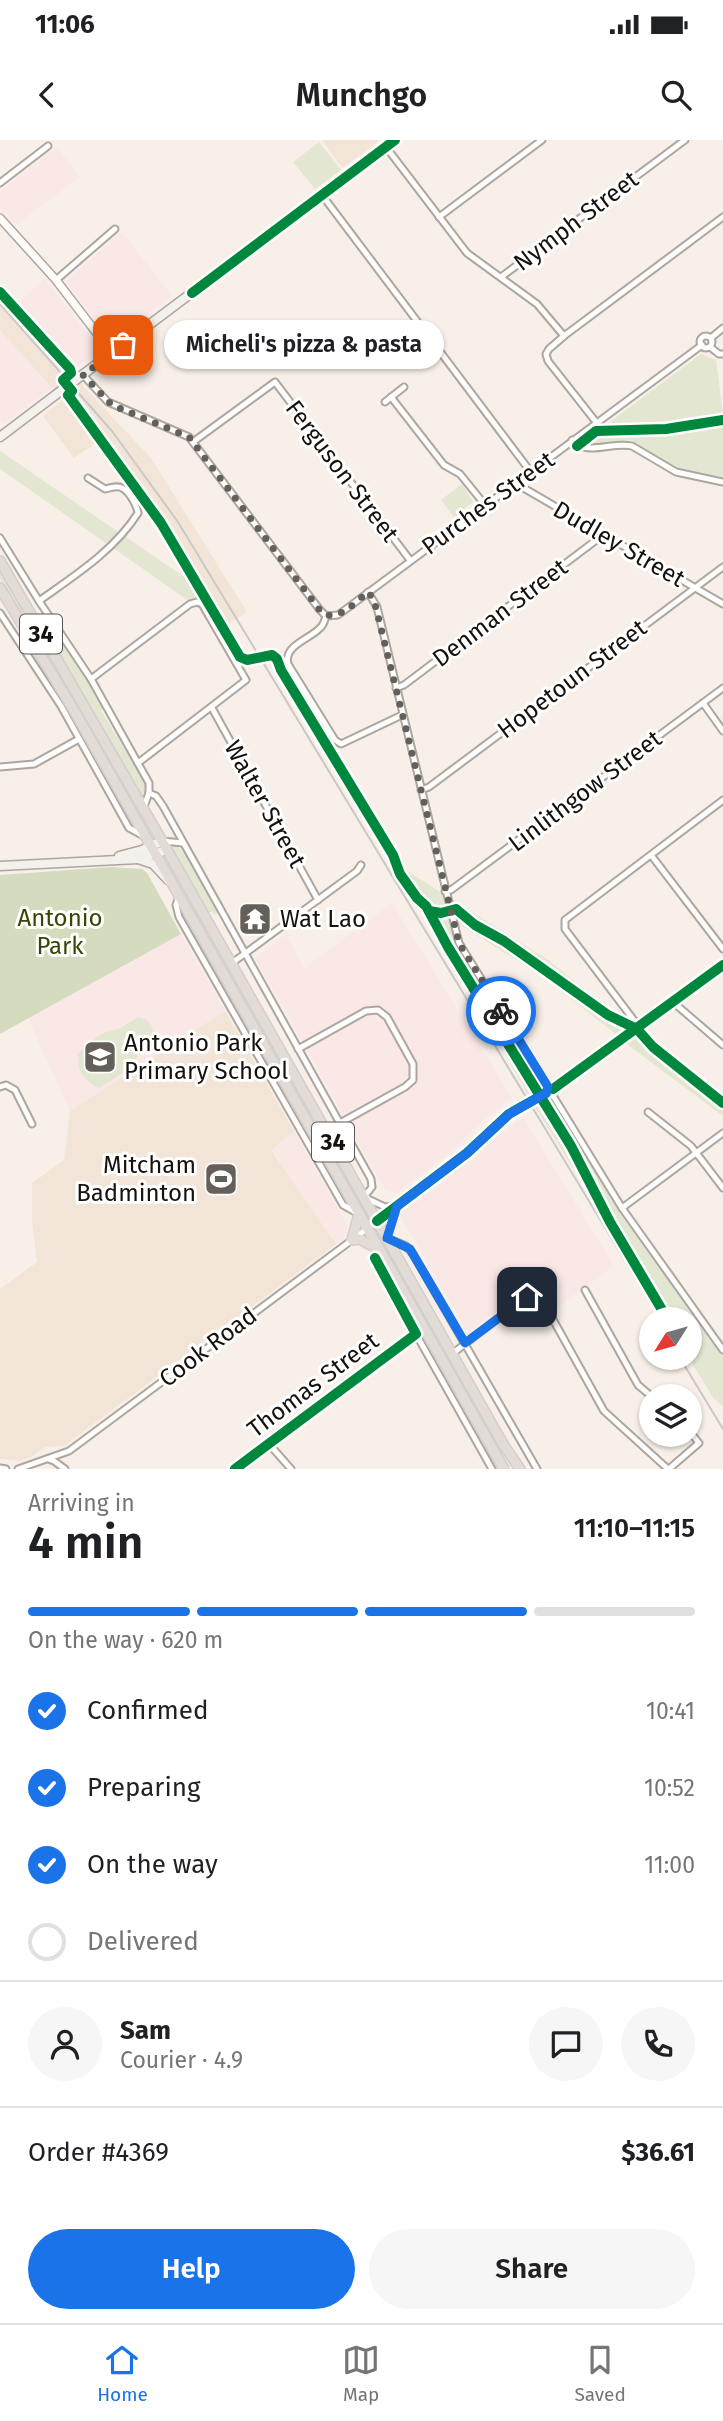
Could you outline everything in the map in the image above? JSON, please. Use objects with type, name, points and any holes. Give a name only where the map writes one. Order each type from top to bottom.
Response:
[{"type":"highway","name":"34","points":[[0,561],[165,845],[503,1444],[520,1469]]},
{"type":"highway","name":"34","points":[[0,588],[75,712],[504,1469]]},
{"type":"highway","points":[[359,1214],[352,1240],[359,1239],[380,1250]]},
{"type":"main road","points":[[0,437],[395,140]]},
{"type":"main road","points":[[138,859],[165,845]]},
{"type":"main road","points":[[105,859],[153,850]]},
{"type":"main road","points":[[0,866],[138,859],[153,864],[173,885]]},
{"type":"street","points":[[439,216],[542,140]]},
{"type":"street","name":"Nymph Street","points":[[501,277],[685,140]]},
{"type":"street","points":[[0,183],[48,146]]},
{"type":"street","points":[[386,147],[467,253],[537,304],[564,337]]},
{"type":"street","points":[[322,195],[530,471]]},
{"type":"street","points":[[596,422],[548,361],[546,354],[549,349],[723,217]]},
{"type":"street","points":[[0,218],[113,353]]},
{"type":"street","points":[[55,281],[115,229]]},
{"type":"street","name":"Purches Street","points":[[402,715],[341,744],[335,740],[288,664],[286,659],[289,651],[321,626],[326,616],[338,615],[702,345],[702,338],[711,338],[723,328]]},
{"type":"street","points":[[710,347],[711,338]]},
{"type":"street","points":[[702,345],[723,354]]},
{"type":"street","points":[[83,375],[108,402],[186,434],[326,616]]},
{"type":"street","name":"Ferguson Street","points":[[193,442],[275,382],[410,560]]},
{"type":"street","points":[[384,402],[404,387]]},
{"type":"street","points":[[391,397],[444,465],[460,474],[485,505]]},
{"type":"street","points":[[572,440],[579,447],[586,449],[624,444],[632,446],[676,472],[723,482]]},
{"type":"street","points":[[38,601],[103,553],[138,513],[136,505],[123,488],[118,486],[104,489],[88,478]]},
{"type":"street","name":"Dudley Street","points":[[514,483],[723,604]]},
{"type":"street","name":"Denman Street","points":[[396,688],[404,685],[603,535]]},
{"type":"street","points":[[0,538],[91,680],[138,762],[149,783],[149,793],[143,809]]},
{"type":"street","name":"Hopetoun Street","points":[[421,790],[429,787],[723,566]]},
{"type":"street","points":[[368,592],[377,607],[459,943],[622,1208],[723,1350]]},
{"type":"street","points":[[91,680],[190,604],[202,604],[246,680],[138,762]]},
{"type":"street","points":[[0,613],[43,678],[129,828],[145,836]]},
{"type":"street","name":"Linlithgow Street","points":[[446,891],[451,890],[723,688]]},
{"type":"street","points":[[703,703],[723,731]]},
{"type":"street","name":"Walter Street","points":[[212,708],[318,900]]},
{"type":"street","points":[[0,766],[34,764],[79,739]]},
{"type":"street","points":[[149,793],[156,796],[373,1182],[370,1192],[364,1197],[385,1207],[397,1206],[387,1238],[410,1249],[537,1469]]},
{"type":"street","points":[[639,1027],[565,929],[565,920],[723,800]]},
{"type":"street","points":[[165,845],[183,843]]},
{"type":"street","points":[[651,855],[723,949]]},
{"type":"street","points":[[232,963],[357,871],[360,865]]},
{"type":"street","name":"Cook Road","points":[[45,1458],[63,1453],[467,1153],[509,1114],[550,1091],[723,965]]},
{"type":"street","points":[[674,1003],[723,1045]]},
{"type":"street","points":[[298,1049],[372,1009],[383,1013],[413,1064],[412,1080],[405,1087],[340,1123]]},
{"type":"street","points":[[0,1087],[6,1085],[15,1090],[32,1124]]},
{"type":"street","points":[[648,1112],[697,1152],[723,1188]]},
{"type":"street","points":[[622,1208],[723,1133]]},
{"type":"street","points":[[380,1250],[375,1254],[376,1263],[492,1469]]},
{"type":"street","points":[[584,1290],[639,1386]]},
{"type":"street","points":[[452,1354],[524,1298],[533,1296],[543,1302],[604,1411],[668,1469],[694,1447]]},
{"type":"street","name":"Thomas Street","points":[[235,1469],[416,1334]]},
{"type":"street","points":[[269,1444],[291,1469]]},
{"type":"street","points":[[18,1469],[32,1466],[45,1458],[65,1469],[63,1453]]},
{"type":"street","points":[[0,1468],[6,1469]]},
{"type":"shaded area","points":[[322,140],[380,140],[342,168]]},
{"type":"shaded area","points":[[57,147],[80,177],[16,225],[0,208],[0,191]]},
{"type":"shaded area","points":[[122,232],[172,296],[112,340],[67,284],[67,280]]},
{"type":"shaded area","points":[[45,279],[100,350],[74,370],[16,304]]},
{"type":"shaded area","points":[[0,288],[73,370],[83,386],[151,458],[247,612],[221,629],[172,547],[96,443],[74,458],[43,416],[63,400],[0,330]]},
{"type":"shaded area","points":[[0,330],[52,388],[4,424],[0,419]]},
{"type":"shaded area","points":[[392,903],[512,1098],[485,1119],[463,1142],[397,1193],[385,1190],[255,958],[286,934],[304,968]]},
{"type":"shaded area","name":"Antonio Park Primary School","points":[[181,934],[225,1011],[70,1111],[28,1019]]},
{"type":"shaded area","points":[[225,1011],[294,1131],[271,1150],[336,1244],[64,1446],[46,1447],[29,1458],[18,1461],[0,1459],[0,1289],[37,1262],[32,1222],[32,1183],[64,1160],[70,1111]]},
{"type":"shaded area","points":[[523,1117],[614,1266],[553,1310],[536,1281],[470,1331],[466,1330],[401,1213]]},
{"type":"shaded area","points":[[294,1131],[350,1230],[348,1235],[336,1244],[271,1149]]},
{"type":"green space","points":[[319,142],[341,170],[315,189],[293,162]]},
{"type":"green space","points":[[701,354],[716,360],[723,414],[723,477],[678,469],[630,440],[591,444],[587,439]]},
{"type":"green space","points":[[0,451],[193,583],[204,601],[197,598],[189,601],[0,469]]},
{"type":"green space","points":[[462,484],[473,502],[454,517],[441,500]]},
{"type":"green space","points":[[0,571],[132,800],[66,687],[21,617],[0,579]]},
{"type":"green space","points":[[33,608],[39,615],[43,613],[103,707],[101,711],[146,783],[144,800]]},
{"type":"green space","points":[[172,845],[183,850],[218,913],[214,915],[208,912]]},
{"type":"green space","name":"Antonio Park","points":[[111,867],[142,869],[147,873],[181,934],[0,1034],[0,875]]},
{"type":"green space","points":[[404,869],[548,960],[631,1026],[617,1035],[542,976],[449,918],[458,950],[539,1080],[528,1095],[447,950],[429,908],[402,874]]},
{"type":"green space","points":[[138,1017],[147,1020],[151,1026],[152,1043],[137,1054],[138,1057],[133,1060],[135,1065],[99,1088],[89,1082],[82,1074],[78,1054],[97,1037],[119,1029]]},
{"type":"green space","points":[[643,1033],[723,1095],[723,1116],[627,1044]]},
{"type":"green space","points":[[554,1103],[619,1212],[687,1307],[659,1307],[534,1105]]},
{"type":"green space","points":[[702,1328],[723,1357],[723,1406],[714,1399],[696,1370],[702,1370]]},
{"type":"railway","points":[[0,304],[112,431],[178,522],[653,1307]]},
{"type":"railway","points":[[687,1370],[723,1429]]},
{"type":"cycle path","points":[[192,293],[395,140]]},
{"type":"cycle path","points":[[0,292],[70,369],[71,373],[63,380],[72,391],[68,395],[161,523],[240,657],[247,660],[272,655],[277,659],[281,670],[393,855],[400,874],[426,906],[448,947],[571,1146],[610,1222],[660,1307]]},
{"type":"cycle path","points":[[577,446],[596,431],[666,429],[723,420]]},
{"type":"cycle path","points":[[429,911],[441,913],[456,909],[475,925],[504,941],[608,1015],[637,1029],[653,1047],[723,1103]]},
{"type":"cycle path","points":[[553,1089],[723,965]]},
{"type":"cycle path","points":[[377,1221],[467,1153],[509,1114],[546,1093]]},
{"type":"cycle path","points":[[235,1469],[416,1334],[375,1258]]},
{"type":"way so far","points":[[123,345],[83,375],[103,398],[112,405],[186,434],[326,616],[338,615],[368,592],[374,600],[459,943],[501,1011]]},
{"type":"place","name":"Micheli's pizza & pasta","points":[[123,345]]},
{"type":"place","name":"Wat Lao","points":[[255,919]]},
{"type":"place","name":"Antonio Park Primary School","points":[[100,1057]]},
{"type":"place","name":"Mitcham Badminton","points":[[221,1179]]},
{"type":"route","points":[[501,1011],[548,1087],[545,1089],[546,1093],[509,1114],[467,1153],[397,1206],[387,1238],[410,1249],[465,1343],[527,1297]]}]
